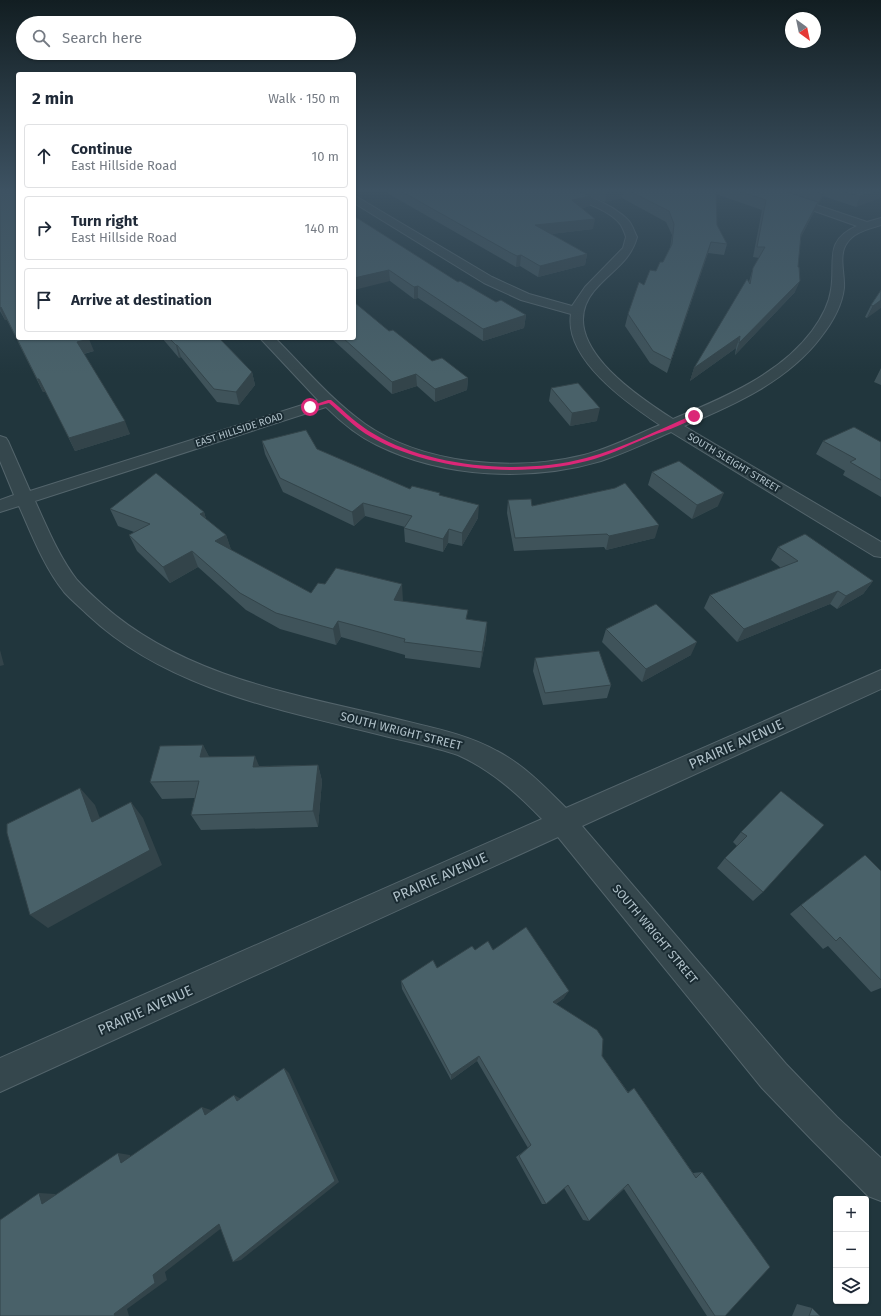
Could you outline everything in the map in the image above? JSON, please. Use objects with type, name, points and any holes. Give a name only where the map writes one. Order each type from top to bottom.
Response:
[{"type":"street","points":[[441,251],[488,280],[525,297],[576,311],[580,301],[594,283],[628,251]]},
{"type":"street","points":[[269,340],[330,401],[360,427],[390,444],[420,455],[490,468],[539,467],[585,460],[604,454],[673,426],[748,390],[787,364],[813,339],[829,315],[837,293],[838,251]]},
{"type":"street","name":"SOUTH SLEIGHT STREET","points":[[576,311],[577,329],[582,345],[593,362],[610,380],[635,400],[673,426],[881,551]]},
{"type":"street","name":"EAST HILLSIDE ROAD","points":[[12,502],[330,401]]},
{"type":"street","name":"SOUTH WRIGHT STREET","points":[[0,441],[12,502],[53,557],[75,591],[98,613],[141,646],[187,670],[261,696],[405,732],[448,740],[478,752],[502,767],[534,792],[562,822],[774,1076],[825,1129],[881,1183]]},
{"type":"street","name":"PRAIRIE AVENUE","points":[[0,1075],[881,679]]},
{"type":"building","points":[[0,251],[16,251],[16,337],[1,307],[0,308]]},
{"type":"building","points":[[356,251],[410,251],[458,282],[460,281],[496,302],[501,300],[526,315],[483,329],[418,286],[414,287],[389,270],[356,278]]},
{"type":"building","points":[[508,251],[582,251],[587,254],[540,266],[521,255],[517,256]]},
{"type":"building","points":[[668,251],[708,251],[671,360],[653,351],[628,314],[639,282],[644,285],[650,270],[656,271],[660,262],[663,262]]},
{"type":"building","points":[[762,251],[799,251],[798,267],[800,281],[739,343],[740,336],[694,368],[747,279],[750,284],[753,268]]},
{"type":"building","points":[[881,290],[881,300],[873,306],[871,305]]},
{"type":"building","points":[[356,304],[389,331],[393,330],[432,361],[442,358],[468,378],[435,389],[416,374],[392,382],[345,340],[356,340]]},
{"type":"building","points":[[18,340],[85,340],[77,342],[125,421],[69,438],[39,379],[37,379]]},
{"type":"building","points":[[171,340],[221,340],[252,372],[236,392],[214,389]]},
{"type":"building","points":[[578,383],[600,408],[572,413],[551,388]]},
{"type":"building","points":[[854,427],[881,442],[881,480],[850,462],[856,459],[823,441]]},
{"type":"building","points":[[306,430],[317,449],[410,489],[412,486],[440,493],[439,495],[479,505],[462,533],[449,529],[443,539],[404,528],[412,516],[363,503],[352,512],[280,478],[262,441]]},
{"type":"building","points":[[679,461],[724,493],[697,505],[652,472]]},
{"type":"building","points":[[156,473],[204,512],[200,514],[226,535],[215,541],[311,593],[318,583],[325,584],[336,568],[402,584],[394,600],[468,610],[466,619],[487,622],[482,652],[404,642],[405,639],[338,621],[333,629],[276,613],[240,593],[192,551],[163,567],[129,535],[150,524],[110,509]]},
{"type":"building","points":[[625,483],[659,525],[609,536],[607,534],[515,538],[508,500],[531,499],[532,506],[615,488]]},
{"type":"building","points":[[805,534],[873,581],[846,596],[838,591],[744,629],[710,595],[798,561],[778,547]]},
{"type":"building","points":[[656,604],[697,642],[646,669],[606,629]]},
{"type":"building","points":[[599,651],[611,685],[545,693],[535,658]]},
{"type":"building","points":[[203,745],[200,757],[255,756],[253,767],[318,765],[313,811],[191,815],[199,781],[150,782],[160,746]]},
{"type":"building","points":[[80,788],[92,822],[131,802],[150,850],[30,915],[7,833],[7,824]]},
{"type":"building","points":[[781,791],[824,825],[763,892],[725,858],[747,836],[741,832]]},
{"type":"building","points":[[865,855],[881,871],[881,980],[840,937],[836,941],[801,905]]},
{"type":"building","points":[[526,927],[569,991],[553,1002],[597,1030],[603,1039],[602,1056],[628,1093],[634,1088],[696,1178],[702,1172],[770,1267],[725,1316],[715,1316],[628,1184],[589,1221],[568,1185],[546,1204],[519,1156],[531,1145],[479,1056],[451,1075],[401,981],[433,960],[437,968],[472,946],[475,950],[488,941],[493,950]]},
{"type":"building","points":[[284,1068],[335,1181],[233,1262],[219,1224],[153,1275],[155,1283],[114,1314],[115,1316],[0,1316],[0,1220],[39,1193],[42,1204],[118,1153],[121,1163],[202,1107],[205,1115],[234,1095],[237,1101]]},
{"type":"building","points":[[812,1308],[820,1316],[809,1316]]},
{"type":"route","points":[[310,407],[330,401],[372,436],[390,444],[420,455],[456,464],[490,468],[539,467],[568,464],[585,460],[604,454],[694,416]]}]
